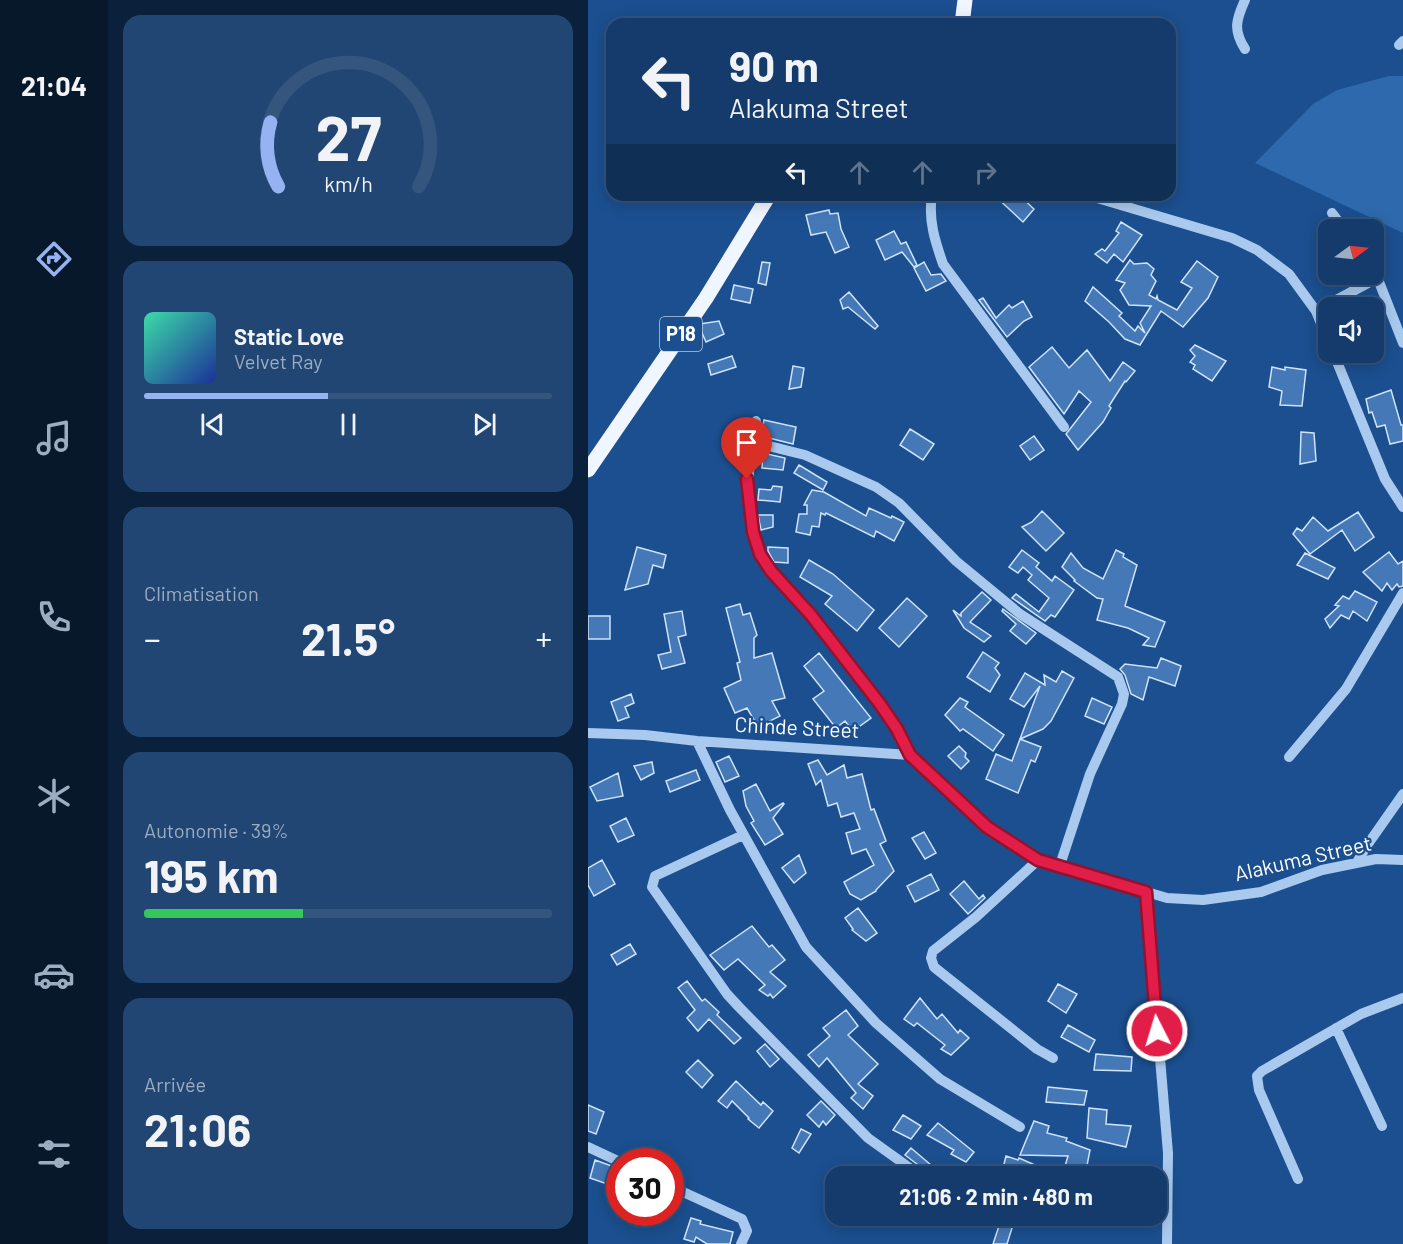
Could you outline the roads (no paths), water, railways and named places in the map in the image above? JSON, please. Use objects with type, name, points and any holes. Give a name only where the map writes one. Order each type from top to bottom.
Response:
[{"type":"main road","points":[[963,18],[965,0]]},
{"type":"main road","name":"P18","points":[[588,470],[706,298],[765,201]]},
{"type":"street","points":[[1245,0],[1236,26],[1238,38],[1245,50]]},
{"type":"street","points":[[931,201],[929,210],[934,238],[944,264],[1064,427]]},
{"type":"street","points":[[1107,201],[1232,238],[1257,250],[1289,273],[1318,316]]},
{"type":"street","points":[[1332,213],[1337,219]]},
{"type":"street","points":[[1316,311],[1357,285]]},
{"type":"street","points":[[1381,285],[1403,343]]},
{"type":"street","points":[[1338,363],[1385,479],[1403,507]]},
{"type":"street","points":[[756,421],[747,479],[753,532],[760,554],[771,571],[811,615],[880,704],[897,729],[910,755],[987,827],[1038,860],[976,917],[933,951],[931,958],[934,967],[1037,1049],[1053,1058]]},
{"type":"street","points":[[753,442],[805,455],[876,487],[899,503],[956,561],[1020,614],[1118,677],[1124,694],[1122,704],[1090,774],[1060,865]]},
{"type":"street","points":[[1289,758],[1346,689],[1403,593]]},
{"type":"street","name":"Chinde Street","points":[[588,733],[645,735],[697,741],[910,755]]},
{"type":"street","points":[[697,741],[743,835],[806,947],[876,1023],[940,1079],[1020,1126]]},
{"type":"street","points":[[1357,862],[1403,794]]},
{"type":"street","points":[[743,835],[655,876],[652,887],[727,994],[868,1138],[907,1166]]},
{"type":"street","name":"Alakuma Street","points":[[1038,860],[1167,898],[1203,900],[1261,892],[1322,870],[1357,862],[1376,859],[1403,860]]},
{"type":"street","points":[[1146,892],[1168,1153],[1167,1244]]},
{"type":"street","points":[[1298,1179],[1259,1090],[1257,1076],[1361,1014],[1403,998]]},
{"type":"street","points":[[1336,1028],[1382,1126]]},
{"type":"street","points":[[588,1147],[606,1155]]},
{"type":"street","points":[[684,1193],[742,1220],[747,1232],[741,1244]]}]
